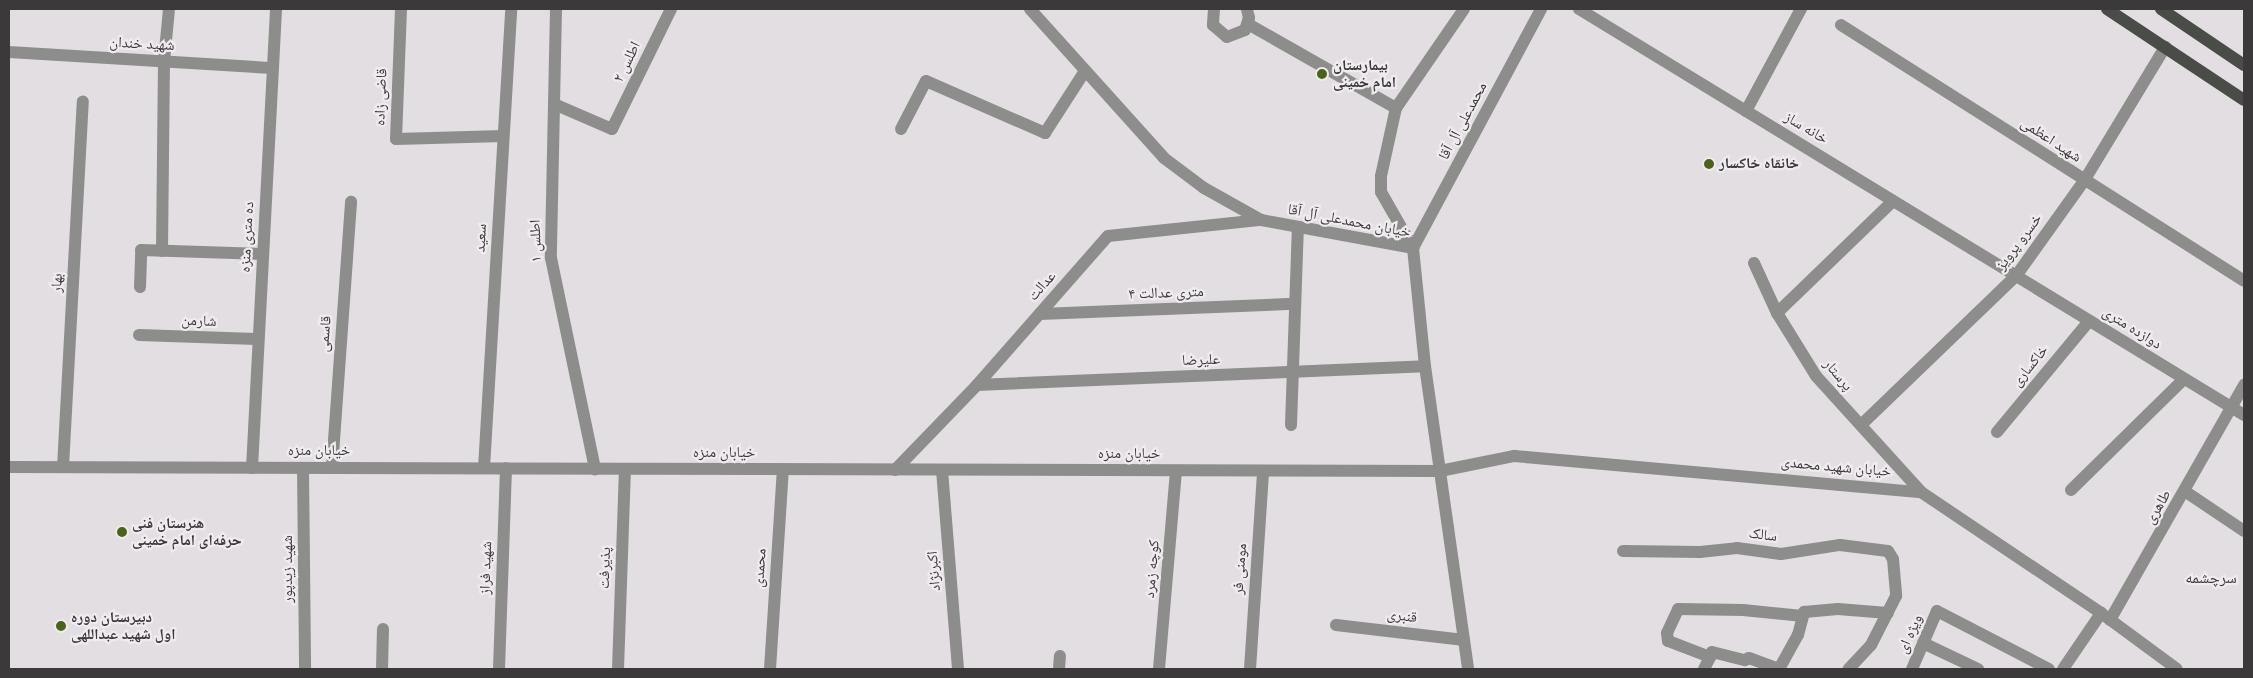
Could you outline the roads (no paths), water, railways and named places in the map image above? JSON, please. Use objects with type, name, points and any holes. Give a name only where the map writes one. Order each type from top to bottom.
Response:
[{"type":"main road","points":[[2108,9],[2244,100]]},
{"type":"main road","points":[[2161,9],[2244,65]]},
{"type":"street","points":[[162,251],[164,61],[168,9]]},
{"type":"street","name":"ده متری منزه","points":[[252,468],[276,9]]},
{"type":"street","name":"قاضی زاده","points":[[401,9],[396,139],[504,136]]},
{"type":"street","name":"سعید","points":[[484,468],[511,9]]},
{"type":"street","name":"اطلس ۱","points":[[556,9],[551,258],[595,469]]},
{"type":"street","name":"اطلس ۲","points":[[554,104],[612,128],[671,9]]},
{"type":"street","name":"خیابان محمدعلی آل آقا","points":[[1030,9],[1164,158],[1204,188],[1261,220],[1413,248],[1425,366],[1468,669]]},
{"type":"street","points":[[1214,9],[1213,25],[1221,35],[1240,34],[1248,24],[1247,9]]},
{"type":"street","points":[[1413,248],[1381,192],[1381,176],[1396,108],[1464,9]]},
{"type":"street","name":"محمدعلی آل آقا","points":[[1413,248],[1541,9]]},
{"type":"street","name":"خانه ساز","points":[[1579,9],[2016,276]]},
{"type":"street","points":[[1746,111],[1801,9]]},
{"type":"street","points":[[1248,24],[1396,108]]},
{"type":"street","name":"شهید اعظمی","points":[[1841,25],[2244,281]]},
{"type":"street","name":"خسرو پرویز","points":[[1861,425],[2016,276],[2084,181],[2165,47]]},
{"type":"street","name":"شهید خندان","points":[[9,52],[272,68]]},
{"type":"street","points":[[901,129],[926,80],[1045,133],[1085,71]]},
{"type":"street","name":"بهار","points":[[63,467],[83,102]]},
{"type":"street","points":[[1777,313],[1893,201]]},
{"type":"street","name":"قاسمی","points":[[332,468],[351,202]]},
{"type":"street","name":"عدالت","points":[[895,470],[977,386],[1108,236],[1261,220]]},
{"type":"street","points":[[1291,425],[1298,227]]},
{"type":"street","points":[[140,287],[142,250],[263,254]]},
{"type":"street","name":"پرستار","points":[[1754,263],[1777,313],[1816,376],[1921,492]]},
{"type":"street","name":"دوازده متری","points":[[2016,276],[2244,416]]},
{"type":"street","name":"۴ متری عدالت","points":[[1040,314],[1294,304]]},
{"type":"street","name":"خاکساری","points":[[1997,432],[2089,320]]},
{"type":"street","name":"شارمن","points":[[139,335],[258,340]]},
{"type":"street","name":"علیرضا","points":[[977,386],[1425,366]]},
{"type":"street","points":[[2071,490],[2184,379]]},
{"type":"street","name":"طاهری","points":[[2063,669],[2106,617],[2186,492],[2244,385]]},
{"type":"street","name":"خیابان شهید محمدی","points":[[1440,471],[1514,456],[1921,492],[2106,617],[2177,669]]},
{"type":"street","name":"خیابان منزه","points":[[9,467],[1440,471]]},
{"type":"street","name":"شهید زیدپور","points":[[303,468],[305,669]]},
{"type":"street","name":"شهید فراز","points":[[498,669],[506,468]]},
{"type":"street","name":"پذیرفت","points":[[618,669],[625,469]]},
{"type":"street","name":"محمدی","points":[[770,669],[783,469]]},
{"type":"street","name":"اکبرنژاد","points":[[942,470],[958,669]]},
{"type":"street","name":"کوچه زمرد","points":[[1159,669],[1176,471]]},
{"type":"street","name":"مومنی فر","points":[[1250,669],[1263,471]]},
{"type":"street","points":[[2186,492],[2244,531]]},
{"type":"street","name":"سالک","points":[[1623,551],[1700,552],[1738,548],[1781,554],[1840,545],[1888,551],[1893,560],[1896,596],[1888,613]]},
{"type":"street","points":[[1710,657],[1668,641],[1667,633],[1678,609],[1743,610],[1803,616]]},
{"type":"street","points":[[1704,669],[1712,652],[1745,660],[1749,658],[1778,669],[1798,636],[1804,612],[1838,609],[1888,613],[1871,645],[1849,669]]},
{"type":"street","name":"ویژه ای","points":[[1912,669],[1938,611],[2049,669]]},
{"type":"street","name":"قنبری","points":[[1336,625],[1464,640]]},
{"type":"street","points":[[382,669],[383,629]]},
{"type":"street","points":[[1923,643],[1978,669]]},
{"type":"street","points":[[1059,669],[1060,656]]},
{"type":"place","name":"بیمارستان امام خمینی","points":[[1322,74]]},
{"type":"place","name":"خانقاه خاکسار","points":[[1709,164]]},
{"type":"place","name":"هنرستان فنی حرفه‌ای امام خمینی","points":[[122,532]]},
{"type":"place","name":"دبیرستان دوره اول شهید عبداللهی","points":[[61,626]]},
{"type":"district","name":"سرچشمه","points":[[2211,578]]}]
